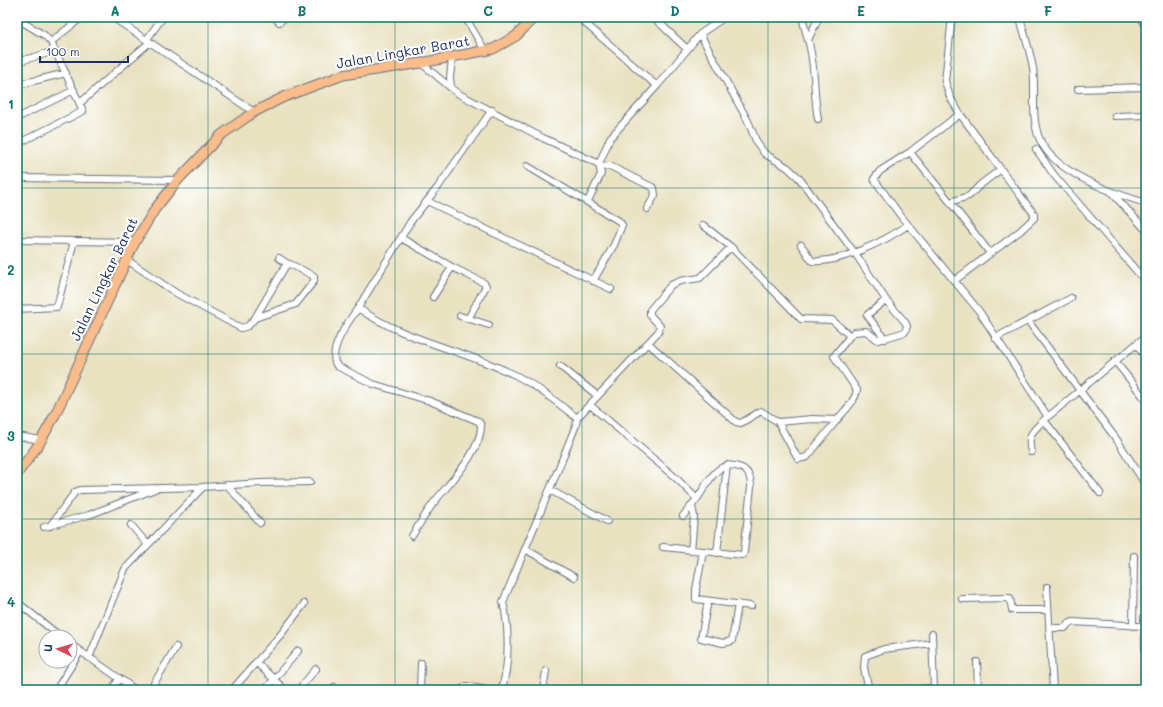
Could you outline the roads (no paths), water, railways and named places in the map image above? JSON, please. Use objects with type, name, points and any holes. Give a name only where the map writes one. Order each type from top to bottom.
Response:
[{"type":"highway","name":"Jalan Lingkar Barat","points":[[17,474],[41,440],[55,415],[135,242],[155,209],[178,180],[221,135],[254,112],[284,97],[343,75],[486,52],[509,41],[536,17]]},
{"type":"street","points":[[51,42],[82,17]]},
{"type":"street","points":[[112,17],[254,112]]},
{"type":"street","points":[[80,103],[148,40],[163,17]]},
{"type":"street","points":[[274,17],[278,22],[286,17]]},
{"type":"street","points":[[465,17],[486,52]]},
{"type":"street","points":[[578,17],[657,86]]},
{"type":"street","points":[[653,17],[687,49]]},
{"type":"street","points":[[588,201],[601,174],[600,165],[610,138],[657,86],[700,34],[714,20],[725,17]]},
{"type":"street","points":[[802,17],[812,55],[814,96],[818,119]]},
{"type":"street","points":[[808,40],[819,17]]},
{"type":"street","points":[[952,17],[945,80],[950,97],[960,114],[1034,214],[1034,218],[954,280]]},
{"type":"street","points":[[1020,17],[1032,67],[1035,118],[1038,135],[1042,145],[1052,157],[1084,179],[1110,191],[1146,203]]},
{"type":"street","points":[[1141,17],[1146,27]]},
{"type":"street","points":[[17,144],[82,112],[83,109],[51,42],[44,35],[24,23]]},
{"type":"street","points":[[648,343],[736,422],[741,423],[761,411],[778,422],[794,454],[798,459],[802,459],[807,457],[856,395],[856,387],[834,356],[854,332],[866,331],[878,340],[902,334],[907,326],[886,300],[854,253],[799,178],[787,167],[765,154],[757,143],[748,121],[700,34]]},
{"type":"street","points":[[17,62],[55,52]]},
{"type":"street","points":[[451,87],[450,78],[452,58]]},
{"type":"street","points":[[421,63],[457,92],[543,138],[600,165],[610,166],[654,188],[655,195],[647,209]]},
{"type":"street","points":[[17,85],[66,73]]},
{"type":"street","points":[[1078,90],[1146,87]]},
{"type":"street","points":[[17,118],[74,90]]},
{"type":"street","points":[[412,536],[433,505],[471,456],[480,433],[481,425],[478,421],[430,401],[373,384],[337,366],[334,357],[343,330],[411,221],[492,110]]},
{"type":"street","points":[[960,114],[910,152],[880,171],[874,179],[908,225],[979,311],[1046,419],[1100,493]]},
{"type":"street","points":[[1115,116],[1146,115]]},
{"type":"street","points":[[1036,149],[1054,175],[1146,282]]},
{"type":"street","points":[[910,152],[990,253]]},
{"type":"street","points":[[527,166],[619,220],[622,225],[614,246],[593,281]]},
{"type":"street","points":[[1054,175],[1067,168]]},
{"type":"street","points":[[950,202],[969,196],[980,185],[1001,170]]},
{"type":"street","points":[[17,178],[178,180]]},
{"type":"street","points":[[1110,191],[1146,230]]},
{"type":"street","points":[[427,201],[611,289]]},
{"type":"street","points":[[703,225],[731,248],[801,319],[832,320],[850,336]]},
{"type":"street","points":[[801,245],[812,260],[854,253],[878,243],[908,225]]},
{"type":"street","points":[[401,238],[486,285],[485,290],[468,318]]},
{"type":"street","points":[[17,240],[135,242]]},
{"type":"street","points":[[17,309],[57,307],[74,241]]},
{"type":"street","points":[[501,690],[504,680],[506,654],[506,618],[503,602],[550,490],[576,425],[577,418],[660,329],[659,324],[650,315],[650,310],[671,285],[680,281],[700,278],[731,248]]},
{"type":"street","points":[[255,318],[296,304],[314,281],[314,276],[288,264],[279,258]]},
{"type":"street","points":[[127,260],[176,293],[237,328],[248,326],[255,318],[284,268],[288,264]]},
{"type":"street","points":[[433,297],[452,267]]},
{"type":"street","points":[[995,338],[1028,322],[1071,298]]},
{"type":"street","points":[[884,339],[867,315],[886,300]]},
{"type":"street","points":[[358,308],[389,326],[516,375],[577,418]]},
{"type":"street","points":[[460,316],[489,325]]},
{"type":"street","points":[[1028,322],[1117,440],[1146,486]]},
{"type":"street","points":[[1031,452],[1029,443],[1030,434],[1080,390],[1146,336]]},
{"type":"street","points":[[1136,344],[1146,357]]},
{"type":"street","points":[[1115,361],[1146,400]]},
{"type":"street","points":[[560,366],[598,396]]},
{"type":"street","points":[[590,405],[676,478],[697,499]]},
{"type":"street","points":[[778,422],[812,419],[837,420]]},
{"type":"street","points":[[17,436],[41,440]]},
{"type":"street","points":[[717,553],[727,464]]},
{"type":"street","points":[[663,547],[743,555],[751,478],[743,468],[727,464],[717,469],[692,506],[683,516]]},
{"type":"street","points":[[157,488],[90,515],[47,527],[78,490],[157,488],[203,487],[310,482]]},
{"type":"street","points":[[227,485],[260,523]]},
{"type":"street","points":[[89,658],[125,569],[203,487]]},
{"type":"street","points":[[550,490],[607,521]]},
{"type":"street","points":[[691,551],[694,516],[692,506]]},
{"type":"street","points":[[131,526],[148,545]]},
{"type":"street","points":[[525,549],[574,577]]},
{"type":"street","points":[[703,552],[695,596],[696,599],[751,606]]},
{"type":"street","points":[[1133,626],[1134,556]]},
{"type":"street","points":[[1047,587],[1053,690]]},
{"type":"street","points":[[962,599],[1010,598],[1012,610],[1048,610]]},
{"type":"street","points":[[708,601],[701,641],[723,643],[732,641],[738,604]]},
{"type":"street","points":[[17,602],[52,629]]},
{"type":"street","points":[[232,690],[304,604]]},
{"type":"street","points":[[1146,615],[1144,617],[1146,672]]},
{"type":"street","points":[[1049,628],[1065,628],[1068,624],[1073,622],[1144,626]]},
{"type":"street","points":[[902,690],[934,689],[932,634]]},
{"type":"street","points":[[869,690],[864,668],[865,656],[884,648],[932,643]]},
{"type":"street","points":[[150,690],[176,646]]},
{"type":"street","points":[[265,690],[298,651]]},
{"type":"street","points":[[56,690],[80,652],[136,690]]},
{"type":"street","points":[[256,662],[285,690]]},
{"type":"street","points":[[977,662],[978,690]]},
{"type":"street","points":[[420,690],[421,664]]},
{"type":"street","points":[[298,690],[316,669]]},
{"type":"street","points":[[543,690],[546,671]]},
{"type":"street","points":[[112,690],[119,679]]},
{"type":"street","points":[[460,690],[466,686],[486,690]]}]
